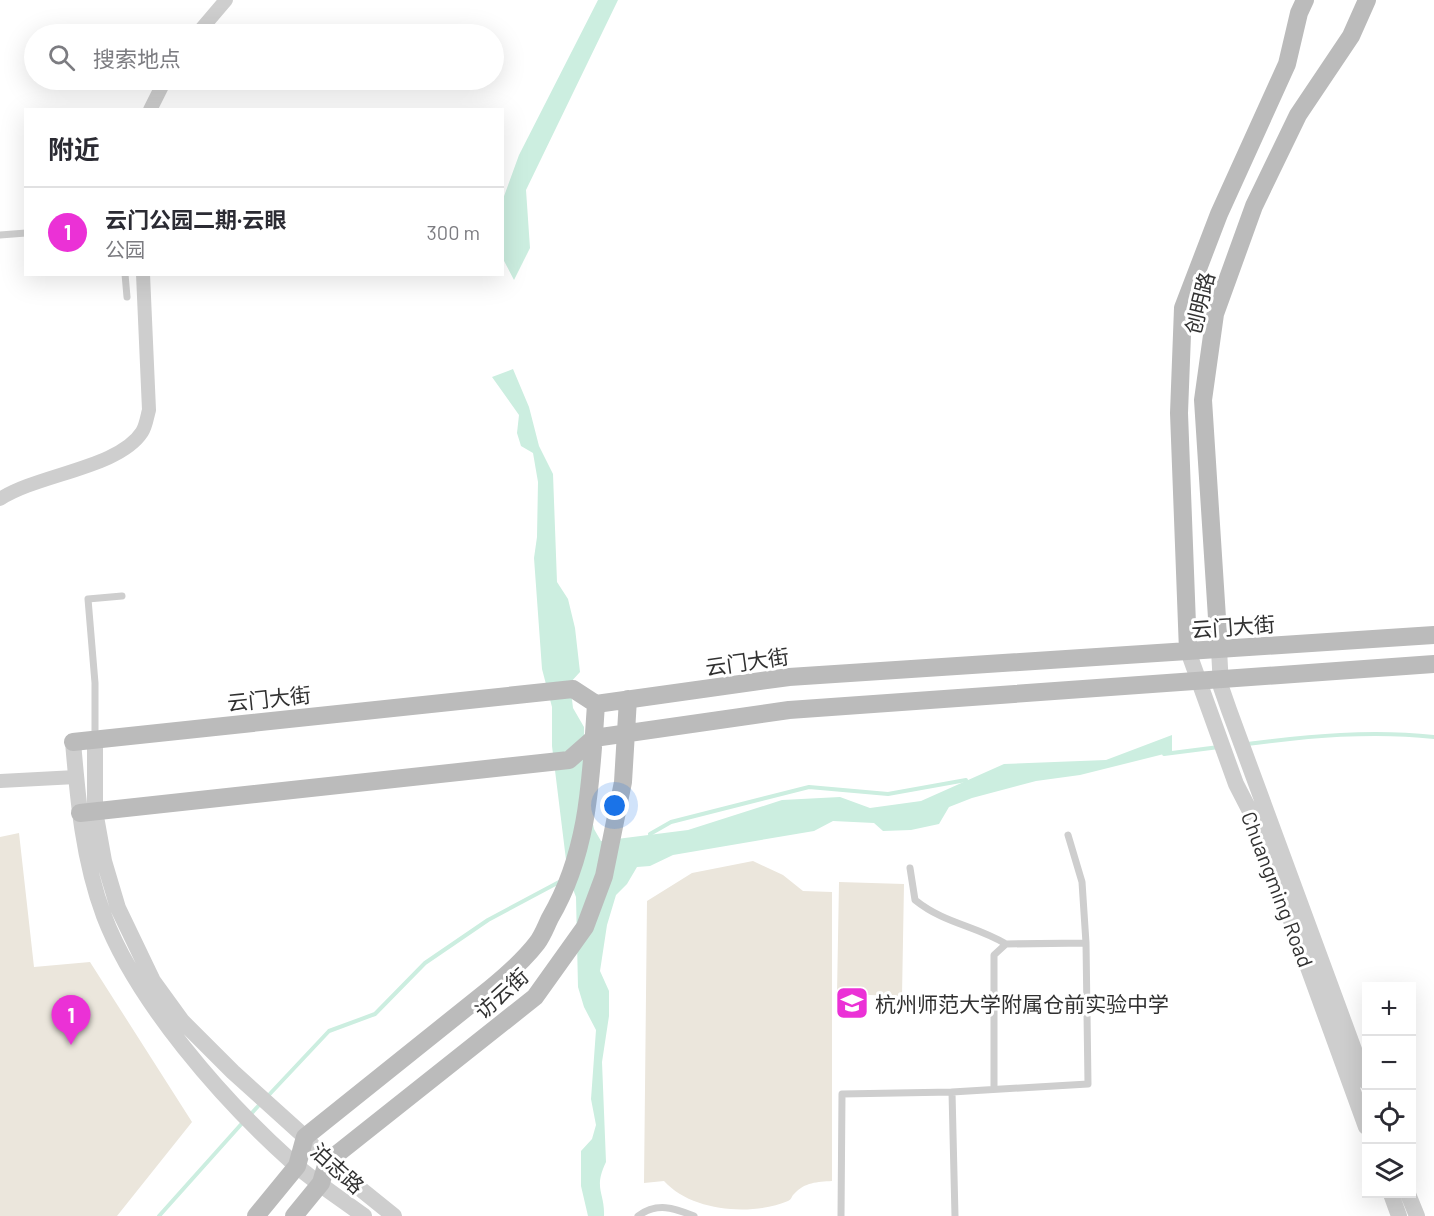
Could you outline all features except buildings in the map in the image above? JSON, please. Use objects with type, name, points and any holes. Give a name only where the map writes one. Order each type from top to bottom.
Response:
[{"type":"main road","name":"创明路","points":[[1188,651],[1179,413],[1183,308],[1219,214],[1287,64],[1299,13],[1305,0]]},
{"type":"main road","name":"创明路","points":[[1219,649],[1203,400],[1215,314],[1254,206],[1298,115],[1351,36],[1367,0]]},
{"type":"main road","name":"云门大街","points":[[73,742],[573,688],[596,704],[789,677],[1434,635]]},
{"type":"main road","points":[[87,812],[569,760],[594,738],[789,710],[1434,664]]},
{"type":"main road","name":"访云街","points":[[327,1162],[535,998],[585,927],[604,876],[621,790],[628,699]]},
{"type":"main road","name":"访云街","points":[[305,1137],[518,965],[538,941],[563,897],[584,831],[591,794],[596,704]]},
{"type":"main road","points":[[256,1216],[293,1162],[305,1137]]},
{"type":"main road","points":[[294,1216],[321,1183],[327,1162]]},
{"type":"street","points":[[206,24],[226,0]]},
{"type":"street","points":[[151,108],[160,90]]},
{"type":"street","points":[[0,499],[32,482],[110,457],[129,446],[143,431],[149,410],[143,276]]},
{"type":"street","name":"Chuangming Road","points":[[1219,649],[1220,678],[1229,710],[1362,1071]]},
{"type":"street","name":"Chuangming Road","points":[[1188,651],[1233,776],[1254,819],[1362,1116]]},
{"type":"street","points":[[87,812],[95,739]]},
{"type":"street","points":[[73,742],[76,777],[87,812]]},
{"type":"street","points":[[0,781],[76,777]]},
{"type":"street","name":"泊志路","points":[[87,812],[118,908],[153,981],[182,1021],[233,1072],[305,1137],[327,1162],[394,1216]]},
{"type":"street","name":"泊志路","points":[[87,812],[94,884],[120,954],[140,989],[222,1090],[293,1162],[363,1216]]},
{"type":"street","points":[[1392,1198],[1399,1216]]},
{"type":"street","points":[[1410,1198],[1417,1216]]},
{"type":"lane","points":[[0,235],[24,233]]},
{"type":"lane","points":[[125,276],[127,297]]},
{"type":"lane","points":[[95,739],[95,683],[88,599],[122,596]]},
{"type":"lane","points":[[841,1216],[842,1094],[952,1092],[1088,1084],[1086,943],[1082,882],[1068,835]]},
{"type":"lane","points":[[910,868],[915,900],[955,925],[984,931],[1006,944],[1086,943]]},
{"type":"lane","points":[[994,1089],[993,967],[994,955],[1006,944]]},
{"type":"lane","points":[[952,1092],[955,1216]]},
{"type":"lane","points":[[638,1216],[652,1207],[675,1209],[694,1216]]},
{"type":"shaded area","points":[[598,0],[618,0],[526,190],[530,248],[514,280],[504,261],[504,196],[519,155]]},
{"type":"shaded area","points":[[513,369],[529,407],[539,446],[553,474],[557,582],[568,599],[575,628],[580,672],[570,683],[573,708],[584,727],[585,785],[594,829],[601,841],[688,830],[782,800],[840,797],[870,808],[921,801],[1004,764],[1106,760],[1172,735],[1172,752],[1080,775],[1036,781],[972,798],[949,807],[939,824],[911,830],[883,831],[874,823],[833,821],[814,831],[673,855],[650,866],[637,867],[627,884],[616,895],[607,925],[600,971],[609,991],[609,1016],[602,1062],[606,1162],[600,1185],[604,1216],[588,1216],[581,1186],[581,1151],[592,1139],[596,1125],[591,1099],[596,1030],[584,1007],[578,987],[576,897],[568,876],[552,746],[552,707],[542,669],[534,558],[537,537],[538,482],[533,453],[521,446],[517,433],[519,415],[492,377]]},
{"type":"shaded area","points":[[19,833],[34,967],[90,962],[192,1122],[117,1216],[0,1216],[0,837]]},
{"type":"shaded area","points":[[753,861],[783,875],[803,891],[832,892],[832,1181],[807,1185],[798,1190],[789,1200],[773,1206],[757,1209],[723,1208],[690,1199],[664,1181],[644,1183],[647,901],[692,873]]},
{"type":"shaded area","points":[[839,882],[904,884],[902,996],[837,994]]},
{"type":"waterway","points":[[1247,744],[1340,735],[1387,734],[1434,737]]},
{"type":"waterway","points":[[1164,754],[1219,747]]},
{"type":"waterway","points":[[650,834],[671,822],[809,787],[888,794],[966,780]]},
{"type":"waterway","points":[[266,1098],[329,1031],[375,1014],[425,963],[488,920],[561,881]]},
{"type":"waterway","points":[[250,1115],[261,1103]]},
{"type":"waterway","points":[[159,1216],[245,1120]]},
{"type":"place","name":"杭州师范大学附属仓前实验中学","points":[[852,1003]]},
{"type":"place","name":"云门公园二期·云眼","points":[[71,1045]]}]
